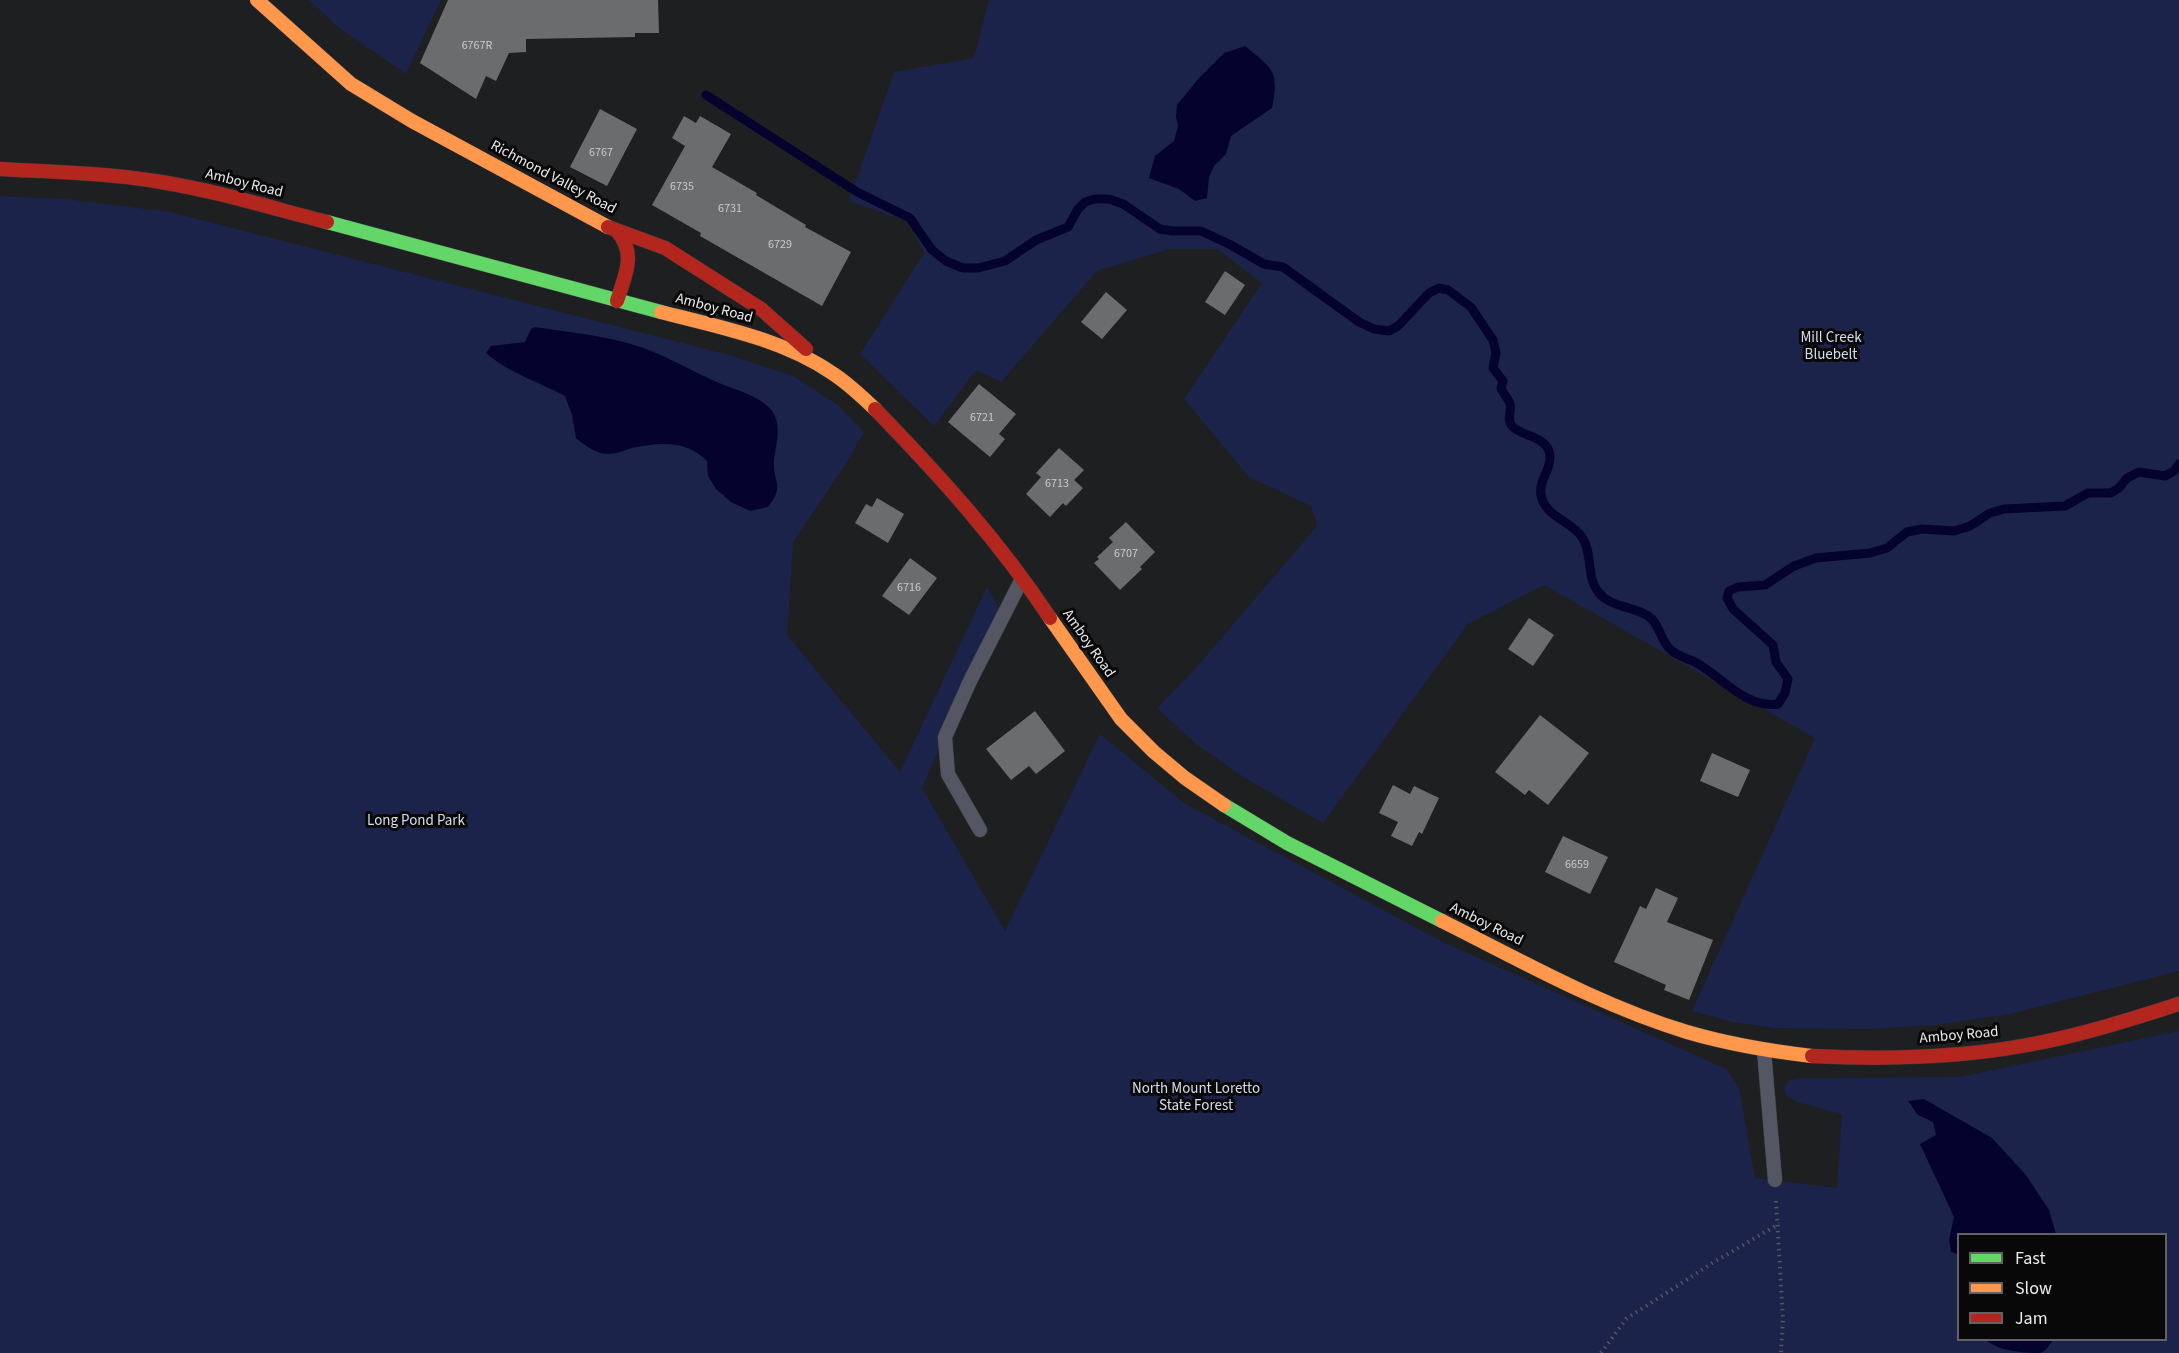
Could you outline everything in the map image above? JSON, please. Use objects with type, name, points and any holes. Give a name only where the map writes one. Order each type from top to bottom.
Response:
[{"type":"main road","name":"Richmond Valley Road","points":[[256,0],[351,84],[412,121],[617,231],[665,249],[761,309],[839,377]]},
{"type":"main road","name":"Amboy Road","points":[[0,169],[99,174],[161,182],[228,196],[756,337],[798,355],[839,377],[890,425],[946,484],[1023,577],[1122,722],[1192,785],[1232,811],[1421,911],[1638,1014],[1688,1032],[1764,1051],[1859,1057],[1945,1056],[2027,1046],[2115,1025],[2179,1004]]},
{"type":"main road","points":[[617,231],[624,238],[630,254],[617,301]]},
{"type":"lane","points":[[980,830],[948,774],[945,737],[970,681],[1023,577]]},
{"type":"lane","points":[[1764,1051],[1774,1180]]},
{"type":"path","points":[[1774,1180],[1779,1224],[1783,1319],[1781,1353]]},
{"type":"path","points":[[1601,1353],[1626,1318],[1779,1224]]},
{"type":"green space","points":[[309,0],[441,0],[406,74],[338,27]]},
{"type":"green space","name":"Mill Creek Bluebelt","points":[[989,0],[2179,0],[2179,971],[2010,1014],[1934,1025],[1870,1029],[1774,1028],[1733,1022],[1692,1011],[1815,738],[1544,585],[1468,624],[1323,823],[1245,778],[1196,744],[1157,708],[1195,669],[1317,526],[1311,506],[1249,477],[1184,399],[1262,283],[1217,249],[1169,249],[1097,271],[1001,382],[976,370],[934,426],[860,354],[924,253],[909,222],[849,201],[894,72],[974,58]]},
{"type":"green space","name":"Long Pond Park","points":[[0,196],[66,199],[170,212],[729,355],[793,376],[838,405],[864,432],[847,462],[793,542],[787,635],[900,772],[987,587],[1000,610],[922,788],[1005,931],[1100,734],[1184,803],[1441,941],[1726,1069],[1739,1087],[1755,1178],[1837,1188],[1842,1114],[1797,1102],[1786,1095],[1784,1086],[1790,1080],[1960,1077],[2179,1031],[2179,1353],[0,1353]]},
{"type":"shaded area","points":[[1245,46],[1272,71],[1275,86],[1272,108],[1231,136],[1226,154],[1214,166],[1209,177],[1207,198],[1195,201],[1179,189],[1149,178],[1155,156],[1174,141],[1178,126],[1177,105],[1224,53]]},
{"type":"shaded area","points":[[535,327],[631,344],[761,401],[772,411],[778,429],[774,460],[777,488],[768,507],[750,511],[731,502],[716,489],[708,476],[707,461],[691,449],[682,446],[652,445],[609,454],[587,447],[576,438],[572,415],[565,396],[514,372],[486,353],[491,346],[525,342],[531,329]]},
{"type":"shaded area","points":[[1924,1099],[1992,1138],[2026,1175],[2049,1210],[2056,1233],[1957,1233],[1957,1254],[1951,1252],[1949,1240],[1954,1217],[1920,1144],[1936,1135],[1933,1122],[1918,1115],[1908,1101]]},
{"type":"shaded area","points":[[1987,1341],[2052,1341],[2040,1353],[2019,1352]]},
{"type":"building","points":[[448,0],[658,0],[659,33],[635,33],[635,37],[526,39],[526,52],[509,53],[496,81],[486,76],[476,99],[420,63]]},
{"type":"building","points":[[600,109],[637,129],[607,186],[570,167]]},
{"type":"building","points":[[684,116],[696,123],[700,116],[731,134],[712,167],[757,193],[756,195],[806,225],[805,227],[851,252],[822,306],[700,236],[701,233],[652,205],[685,146],[672,138]]},
{"type":"building","points":[[1225,271],[1245,285],[1225,315],[1205,302]]},
{"type":"building","points":[[1106,292],[1127,310],[1102,339],[1081,322]]},
{"type":"building","points":[[979,384],[1016,414],[999,434],[1005,439],[990,457],[948,422]]},
{"type":"building","points":[[1059,448],[1084,470],[1074,480],[1083,488],[1066,506],[1063,503],[1050,517],[1026,494],[1041,477],[1036,473]]},
{"type":"building","points":[[877,498],[904,514],[888,543],[855,523],[866,504],[872,507]]},
{"type":"building","points":[[1126,522],[1155,552],[1140,567],[1142,569],[1120,590],[1094,563],[1099,559],[1097,557],[1113,542],[1109,538]]},
{"type":"building","points":[[910,558],[937,578],[909,615],[882,596]]},
{"type":"building","points":[[1529,618],[1554,635],[1533,666],[1508,649]]},
{"type":"building","points":[[1035,711],[1065,751],[1036,774],[1029,766],[1011,780],[986,749]]},
{"type":"building","points":[[1540,715],[1589,753],[1548,805],[1529,790],[1525,795],[1495,772]]},
{"type":"building","points":[[1712,753],[1750,770],[1738,797],[1700,781]]},
{"type":"building","points":[[1393,785],[1410,794],[1414,786],[1439,798],[1422,834],[1419,832],[1412,846],[1391,836],[1398,822],[1379,813]]},
{"type":"building","points":[[1563,836],[1608,857],[1590,894],[1545,872]]},
{"type":"building","points":[[1656,888],[1678,898],[1667,922],[1713,940],[1689,1000],[1664,990],[1666,985],[1614,962],[1640,906],[1646,909]]},
{"type":"waterway","points":[[706,95],[857,192],[910,218],[932,250],[946,261],[963,268],[978,268],[1005,261],[1036,240],[1068,227],[1078,209],[1085,202],[1109,199],[1123,204],[1160,229],[1201,231],[1264,264],[1283,267],[1359,322],[1374,329],[1389,331],[1398,326],[1429,293],[1439,288],[1448,290],[1471,307],[1493,340],[1496,353],[1493,368],[1503,381],[1501,388],[1510,404],[1510,423],[1516,430],[1542,442],[1549,451],[1549,463],[1541,489],[1543,502],[1553,514],[1582,537],[1587,550],[1592,580],[1599,593],[1610,602],[1648,616],[1673,652],[1705,668],[1734,690],[1755,702],[1778,704],[1785,693],[1788,679],[1776,662],[1773,645],[1733,609],[1727,598],[1729,591],[1738,587],[1765,585],[1794,566],[1816,558],[1870,553],[1887,548],[1907,532],[1922,529],[1954,531],[1970,526],[1990,513],[2004,509],[2065,506],[2088,493],[2111,493],[2119,488],[2127,478],[2139,472],[2165,476],[2174,471],[2179,464]]},
{"type":"traffic: fast","points":[[327,222],[661,312]]},
{"type":"traffic: fast","points":[[1224,805],[1287,843],[1442,921]]},
{"type":"traffic: slow","points":[[257,0],[351,84],[412,121],[608,227]]},
{"type":"traffic: slow","points":[[661,312],[750,335],[792,351],[838,377],[875,409]]},
{"type":"traffic: slow","points":[[1050,618],[1121,719],[1154,752],[1185,778],[1224,805]]},
{"type":"traffic: slow","points":[[1442,921],[1562,982],[1655,1021],[1733,1044],[1812,1056]]},
{"type":"traffic: jam","points":[[0,169],[101,175],[161,182],[224,195],[327,222]]},
{"type":"traffic: jam","points":[[608,227],[665,248],[761,309],[806,349]]},
{"type":"traffic: jam","points":[[617,231],[627,248],[628,256],[628,265],[617,301]]},
{"type":"traffic: jam","points":[[875,409],[989,535],[1050,618]]},
{"type":"traffic: jam","points":[[1812,1056],[1899,1058],[1986,1052],[2077,1034],[2179,1004]]},
{"type":"park label","name":"North Mount Loretto State Forest","points":[[1196,1098]]}]
